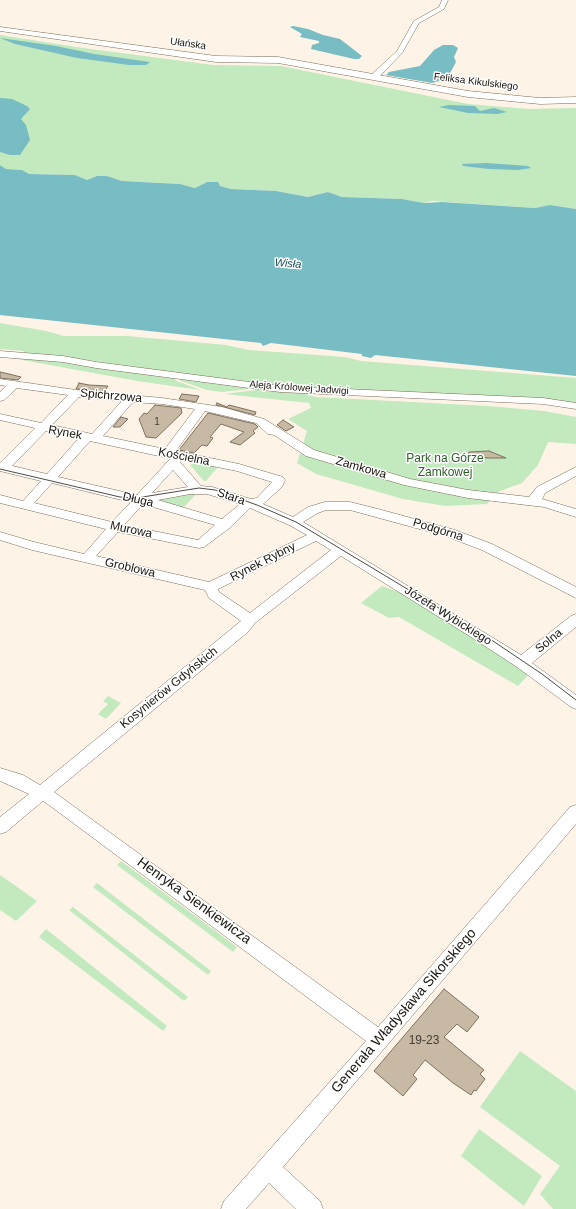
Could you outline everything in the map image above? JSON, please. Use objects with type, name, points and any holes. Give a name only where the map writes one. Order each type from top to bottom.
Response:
[{"type":"main road","name":"Ułańska","points":[[0,29],[216,59],[278,60],[374,77]]},
{"type":"main road","name":"Feliksa Kikulskiego","points":[[374,77],[468,94],[540,102],[576,100]]},
{"type":"street","points":[[374,77],[400,52],[416,22],[442,8],[445,0]]},
{"type":"street","name":"Aleja Królowej Jadwigi","points":[[0,354],[63,359],[96,365],[280,389],[543,401],[576,406]]},
{"type":"street","name":"Spichrzowa","points":[[0,382],[76,393],[130,398],[223,410],[251,418],[266,426],[283,446]]},
{"type":"street","points":[[0,398],[13,385]]},
{"type":"street","points":[[0,416],[45,427],[76,393]]},
{"type":"street","points":[[91,438],[130,398]]},
{"type":"street","points":[[87,558],[141,499],[173,458],[202,407]]},
{"type":"street","name":"Zamkowa","points":[[266,426],[304,450],[424,486],[534,502],[576,513]]},
{"type":"street","name":"Rynek","points":[[2,468],[45,427],[91,438]]},
{"type":"street","name":"Rynek","points":[[2,468],[49,479],[91,438]]},
{"type":"street","name":"Kościelna","points":[[91,438],[173,458],[239,468],[279,480]]},
{"type":"street","points":[[173,458],[176,465],[197,489]]},
{"type":"street","points":[[534,502],[537,494],[541,490],[576,471]]},
{"type":"street","points":[[26,505],[49,479]]},
{"type":"street","name":"Długa","points":[[49,479],[130,498],[141,499],[226,524]]},
{"type":"street","name":"Murowa","points":[[0,499],[114,527],[195,544],[204,542],[250,504],[260,501],[278,484],[279,480]]},
{"type":"street","name":"Stara","points":[[141,499],[197,489],[214,491],[294,522],[316,536]]},
{"type":"street","name":"Podgórna","points":[[294,522],[312,510],[325,506],[350,506],[450,533],[487,547],[576,593]]},
{"type":"street","name":"Józefa Wybickiego","points":[[316,536],[522,663],[576,703]]},
{"type":"street","name":"Rynek Rybny","points":[[210,587],[316,536]]},
{"type":"street","name":"Groblowa","points":[[1,537],[210,587]]},
{"type":"street","name":"Kosynierów Gdyńskich","points":[[0,827],[243,628],[250,620],[340,550]]},
{"type":"street","points":[[210,587],[214,595],[250,620]]},
{"type":"street","name":"Solna","points":[[522,663],[576,619]]},
{"type":"street","name":"Henryka Sienkiewicza","points":[[0,774],[42,792],[55,800],[212,914],[380,1040]]},
{"type":"street","name":"Generała Władysława Sikorskiego","points":[[232,1209],[576,812]]},
{"type":"street","points":[[269,1168],[312,1209]]},
{"type":"green space","points":[[0,35],[83,48],[213,65],[281,66],[468,104],[529,109],[576,108],[576,209],[551,205],[535,208],[432,201],[424,203],[402,199],[342,197],[328,192],[308,197],[276,191],[231,189],[220,186],[217,182],[207,182],[195,188],[180,184],[122,181],[107,176],[97,176],[87,180],[75,175],[29,174],[22,170],[6,169],[0,165]]},
{"type":"green space","points":[[0,323],[46,331],[64,336],[127,336],[226,345],[249,350],[345,357],[361,361],[576,378],[576,403],[279,387],[71,358],[23,354],[24,351],[0,349]]},
{"type":"green space","points":[[6,357],[56,359],[175,377],[175,380],[179,382],[201,390],[137,381]]},
{"type":"green space","points":[[178,378],[252,387],[249,389],[222,392],[207,390],[181,381]]},
{"type":"green space","name":"Park na Górze Zamkowej","points":[[254,388],[307,392],[308,395],[316,397],[488,406],[544,411],[576,417],[576,444],[548,442],[538,465],[522,483],[500,491],[487,504],[445,506],[403,499],[316,474],[297,463],[307,431],[288,419],[311,408],[309,403],[224,394],[256,390]]},
{"type":"green space","points":[[196,462],[217,468],[206,481],[204,481],[190,465]]},
{"type":"green space","points":[[197,493],[183,508],[158,501],[161,499]]},
{"type":"green space","points":[[382,586],[399,592],[531,672],[518,686],[399,617],[389,618],[361,603]]},
{"type":"green space","points":[[108,696],[121,703],[106,719],[98,714],[108,704],[103,701]]},
{"type":"green space","points":[[121,861],[237,947],[233,952],[117,865]]},
{"type":"green space","points":[[0,875],[37,901],[16,921],[0,910]]},
{"type":"green space","points":[[97,883],[211,971],[208,975],[93,887]]},
{"type":"green space","points":[[73,907],[188,997],[184,1001],[69,910]]},
{"type":"green space","points":[[46,929],[167,1026],[163,1031],[39,937]]},
{"type":"green space","points":[[520,1051],[576,1091],[576,1209],[553,1209],[540,1194],[560,1166],[480,1107]]},
{"type":"green space","points":[[479,1129],[542,1176],[524,1206],[461,1156]]},
{"type":"water","points":[[293,26],[340,39],[362,56],[359,59],[354,59],[311,49],[312,45],[319,43],[319,41],[300,37],[302,34],[290,27]]},
{"type":"water","points":[[0,38],[150,62],[146,65],[129,65],[77,58],[15,44]]},
{"type":"water","points":[[443,45],[453,45],[458,48],[454,57],[456,62],[447,79],[432,83],[386,75],[389,72],[420,66],[434,50]]},
{"type":"water","points":[[0,98],[12,99],[30,109],[21,119],[26,125],[30,140],[20,155],[10,155],[0,152]]},
{"type":"water","points":[[449,105],[475,106],[480,111],[494,108],[507,112],[497,114],[468,113],[439,107]]},
{"type":"water","points":[[487,163],[528,166],[531,168],[518,170],[489,169],[463,166],[462,164]]},
{"type":"water","name":"Wisła","points":[[0,165],[6,169],[22,170],[29,174],[75,175],[87,180],[97,176],[107,176],[122,181],[180,184],[195,188],[207,182],[218,182],[220,186],[231,189],[276,191],[308,197],[328,192],[342,197],[402,199],[424,203],[442,202],[535,208],[550,205],[576,209],[576,376],[375,355],[371,358],[362,356],[362,354],[271,343],[263,346],[261,343],[0,315]]},
{"type":"building","points":[[0,372],[21,377],[18,380],[0,378]]},
{"type":"building","points":[[79,383],[108,386],[105,391],[76,389]]},
{"type":"building","points":[[182,394],[199,396],[196,402],[179,399]]},
{"type":"building","points":[[217,403],[227,407],[229,405],[256,412],[255,415],[216,405]]},
{"type":"building","points":[[155,405],[181,408],[182,413],[156,438],[146,437],[139,419],[144,413],[147,414]]},
{"type":"building","points":[[208,413],[255,424],[258,427],[253,431],[255,433],[240,445],[230,442],[244,432],[221,424],[210,437],[213,438],[207,446],[202,445],[194,453],[179,450]]},
{"type":"building","points":[[121,417],[128,419],[120,427],[113,427]]},
{"type":"building","points":[[283,420],[294,427],[286,431],[277,425]]},
{"type":"building","points":[[489,451],[506,458],[487,458],[468,455],[469,452]]},
{"type":"building","points":[[444,989],[479,1017],[467,1032],[457,1024],[444,1037],[484,1070],[480,1074],[485,1079],[471,1095],[453,1083],[425,1060],[413,1075],[417,1079],[403,1096],[374,1071]]},
{"type":"tram line","points":[[0,469],[120,497],[136,498],[199,488],[215,490],[257,505],[296,522],[487,637],[542,674],[576,700]]}]
